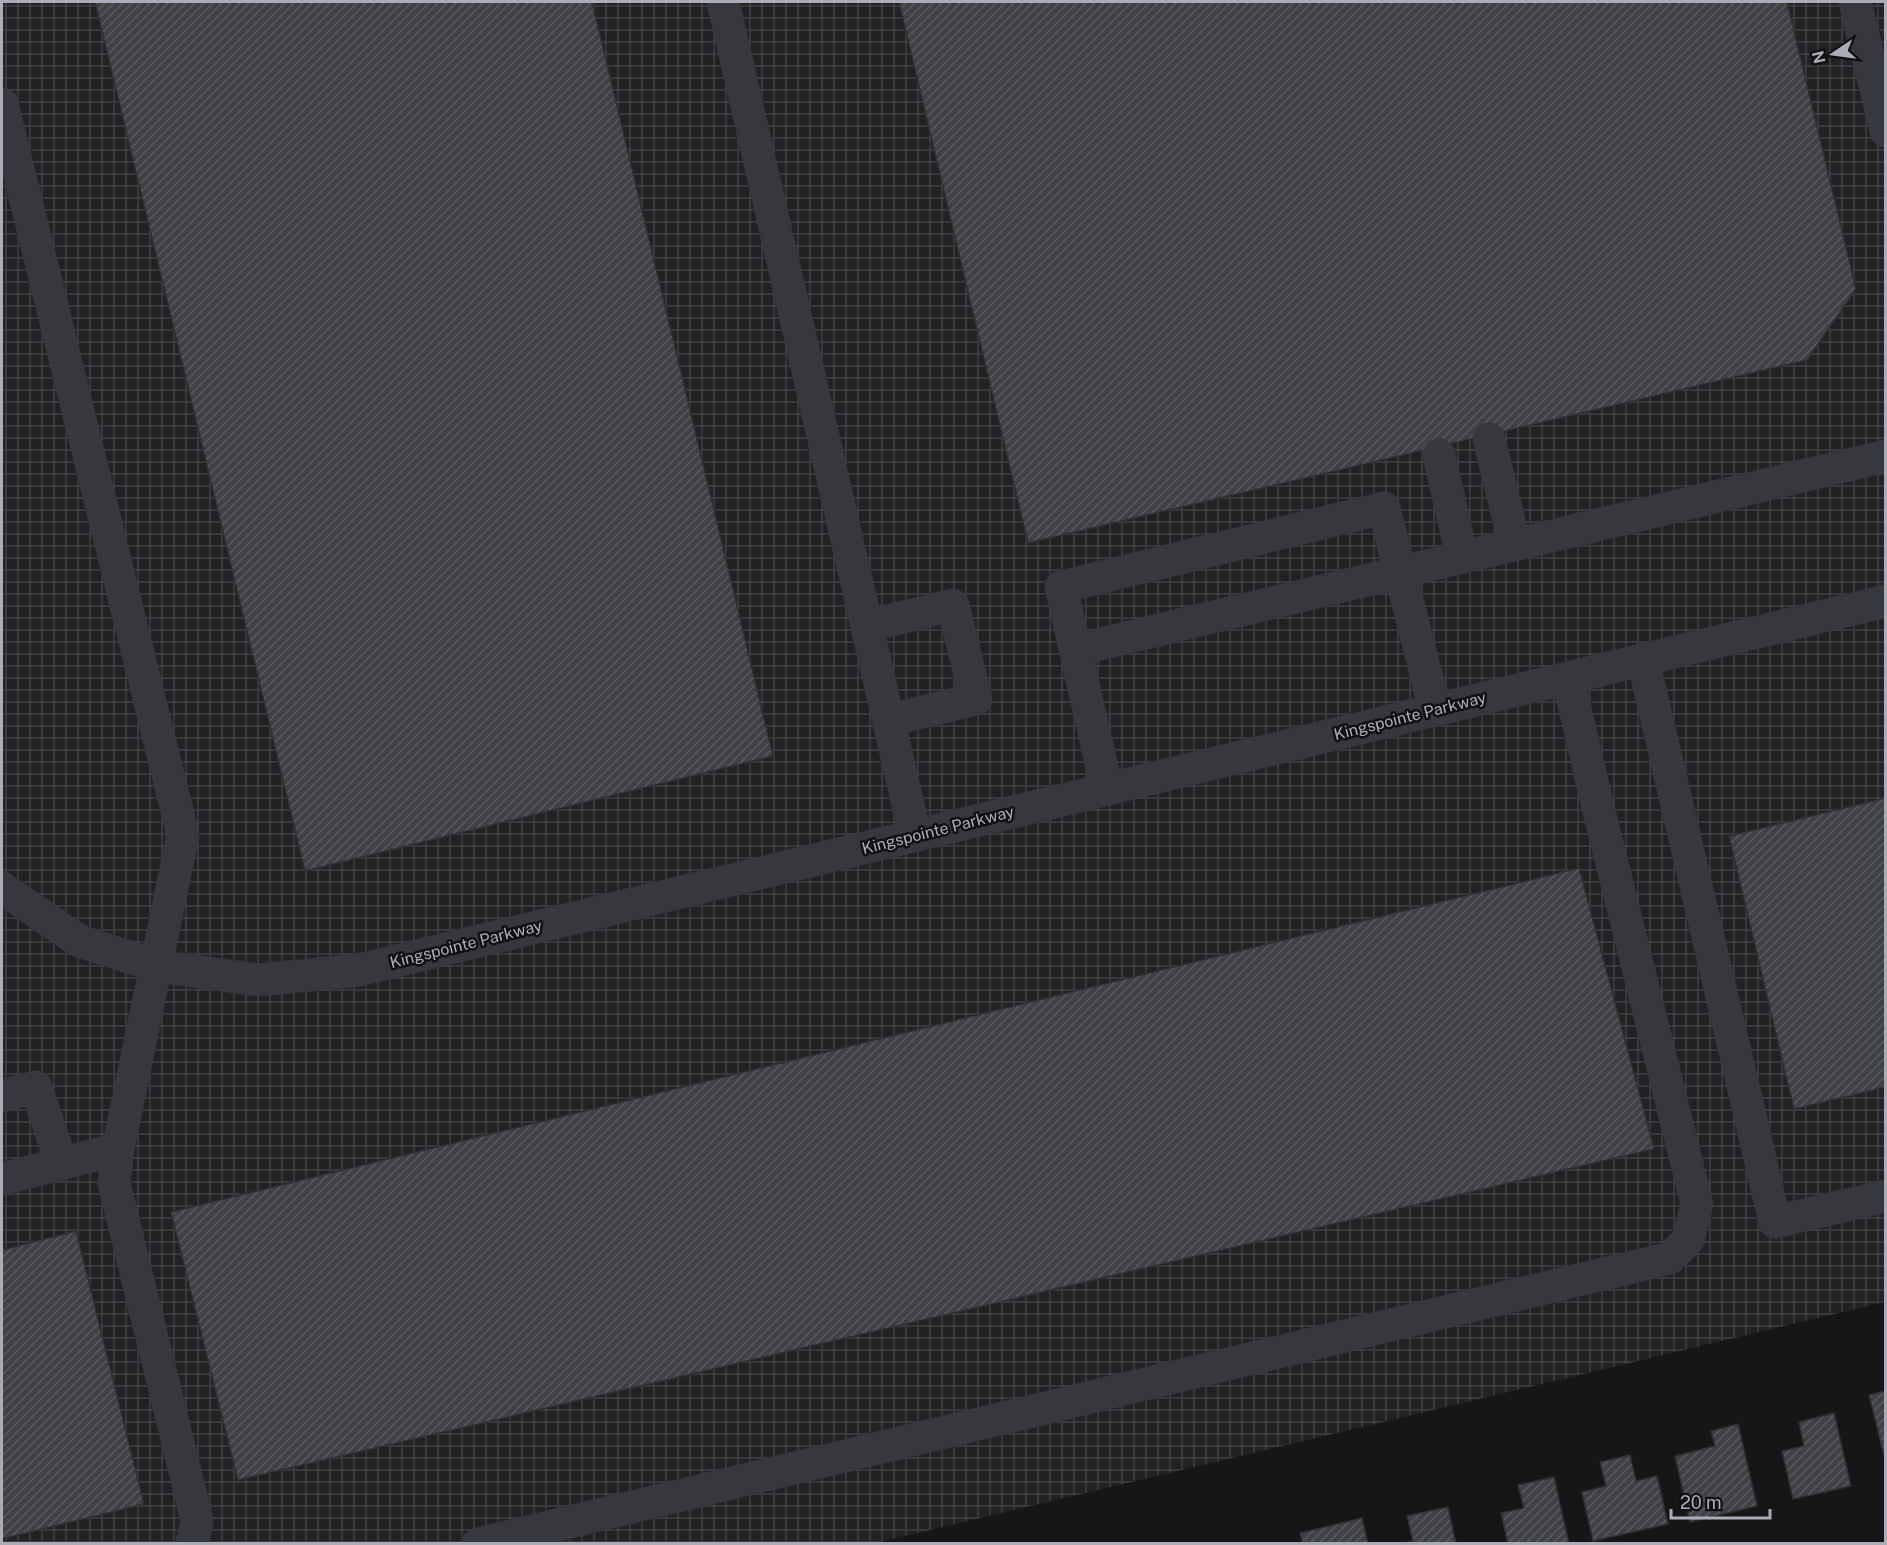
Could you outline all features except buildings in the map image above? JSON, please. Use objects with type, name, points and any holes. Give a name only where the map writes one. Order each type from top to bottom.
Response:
[{"type":"street","points":[[723,2],[915,836]]},
{"type":"street","points":[[1855,2],[1886,131]]},
{"type":"street","points":[[2,104],[183,835],[118,1149],[114,1183],[197,1520],[192,1544]]},
{"type":"street","points":[[1489,439],[1515,544]]},
{"type":"street","points":[[1439,455],[1462,557]]},
{"type":"street","points":[[1075,650],[1886,456]]},
{"type":"street","points":[[1107,789],[1061,587],[1384,508],[1434,710]]},
{"type":"street","name":"Kingspointe Parkway","points":[[2,888],[79,940],[157,966],[259,980],[359,970],[1886,601]]},
{"type":"street","points":[[867,626],[953,605],[976,699],[889,720]]},
{"type":"street","points":[[1642,660],[1775,1222],[1886,1196]]},
{"type":"street","points":[[478,1544],[1670,1258],[1688,1240],[1697,1204],[1568,678]]},
{"type":"street","points":[[2,1096],[36,1087],[61,1162]]},
{"type":"street","points":[[2,1179],[118,1149]]},
{"type":"shaded area","points":[[2,2],[1885,2],[1885,1302],[876,1543],[2,1544]]}]
